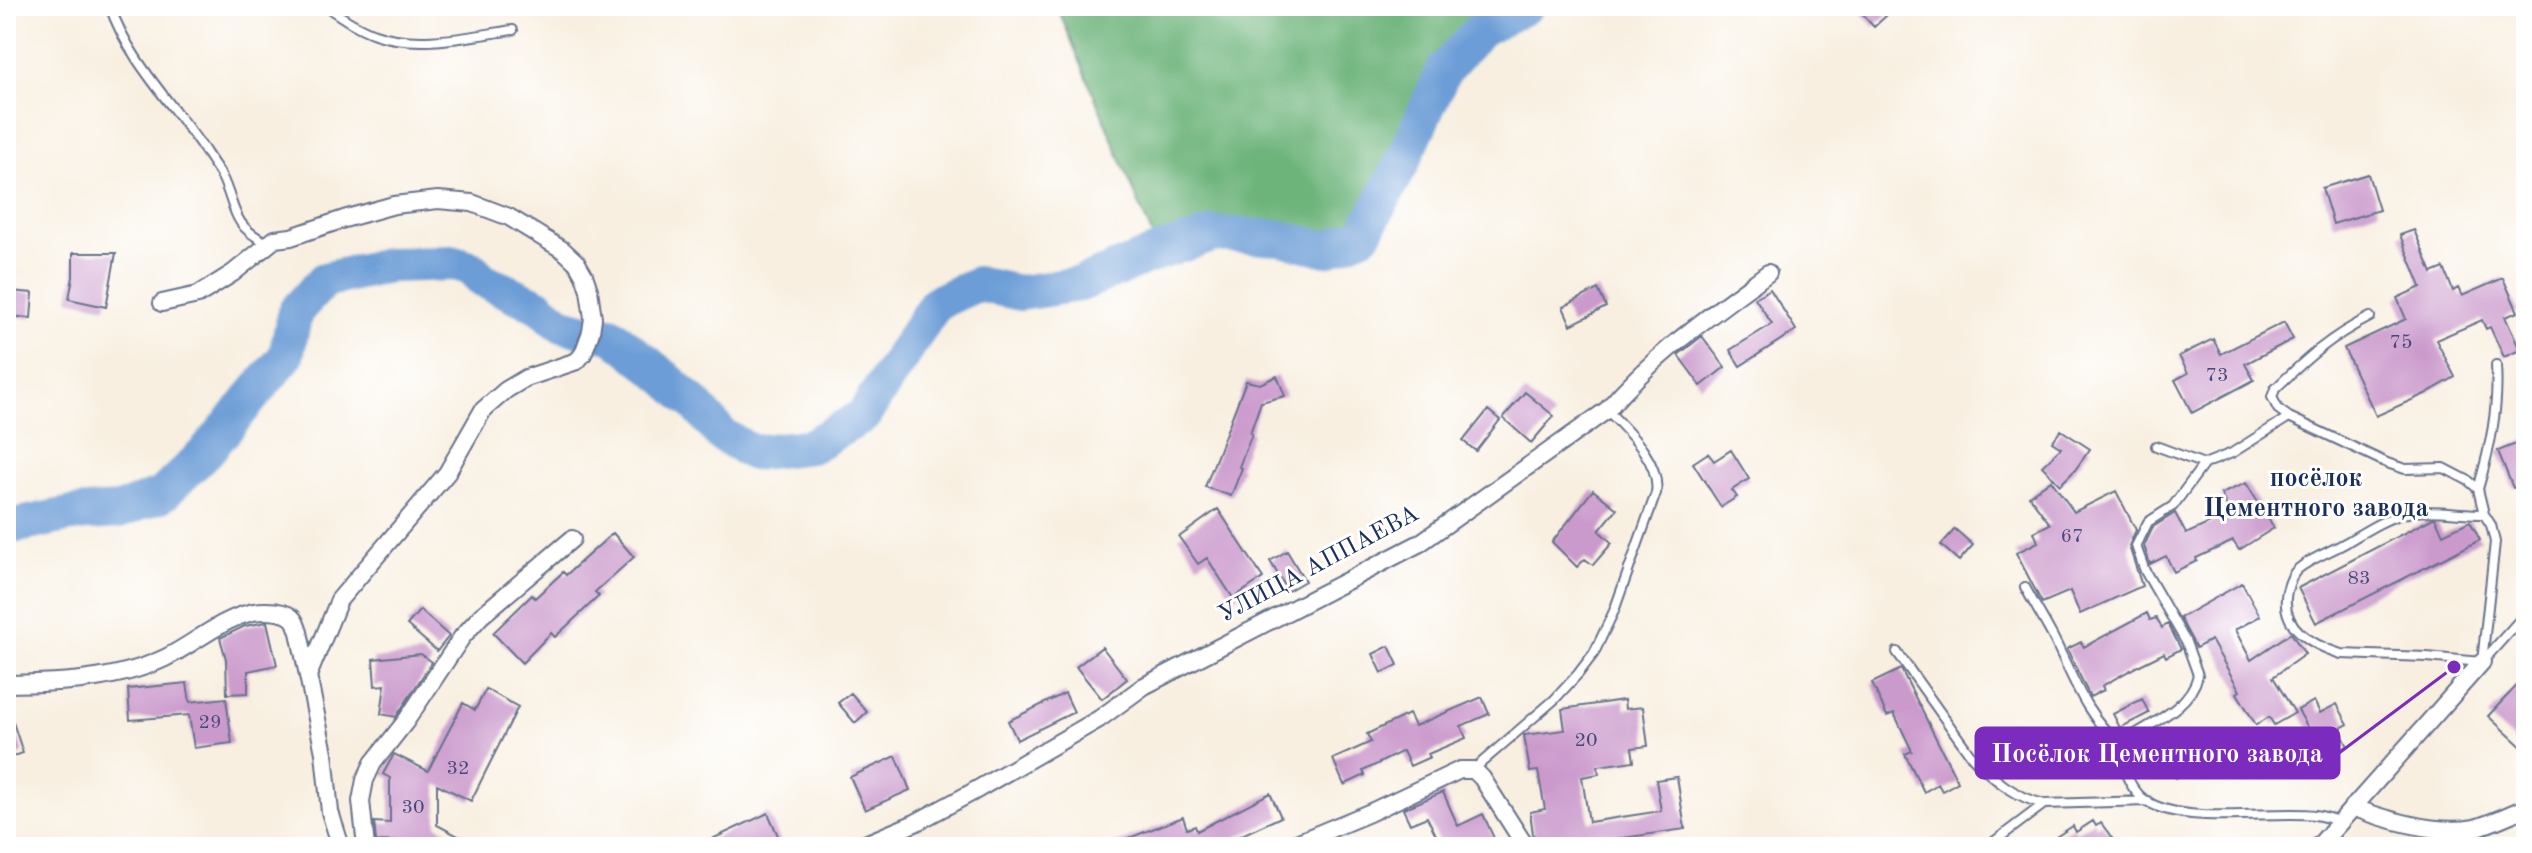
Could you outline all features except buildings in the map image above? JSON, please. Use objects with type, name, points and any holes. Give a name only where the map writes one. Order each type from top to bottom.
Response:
[{"type":"street","points":[[162,303],[198,295],[233,273],[275,239],[291,237],[394,205],[438,200],[472,203],[509,217],[563,250],[584,275],[592,306],[591,332],[583,354],[577,361],[526,378],[483,410],[447,473],[339,600],[308,676]]},
{"type":"street","name":"УЛИЦА АППАЕВА","points":[[858,847],[915,823],[971,793],[1099,719],[1144,686],[1420,543],[1607,410],[1659,356],[1768,273]]},
{"type":"street","points":[[366,847],[361,801],[365,780],[373,763],[406,721],[462,637],[481,616],[572,539]]},
{"type":"street","points":[[6,684],[95,678],[129,671],[164,658],[235,618],[272,611],[289,616],[294,620],[308,676],[324,753],[330,812],[341,847]]},
{"type":"street","points":[[2318,847],[2482,662]]},
{"type":"street","points":[[1287,847],[1460,770],[1474,770],[1492,792],[1526,847]]},
{"type":"street","points":[[2352,807],[2408,824],[2464,829],[2475,828],[2526,808]]},
{"type":"lane","points":[[110,6],[115,21],[140,62],[221,175],[244,230],[264,241],[275,239]]},
{"type":"lane","points":[[326,6],[346,21],[376,35],[408,40],[447,39],[513,30]]},
{"type":"lane","points":[[2370,317],[2340,332],[2275,389],[2272,397],[2278,409],[2387,463],[2405,469],[2444,468],[2478,489]]},
{"type":"lane","points":[[2482,662],[2495,542],[2478,489],[2496,410],[2496,365]]},
{"type":"lane","points":[[1474,770],[1544,709],[1578,674],[1594,653],[1614,611],[1658,482],[1646,457],[1607,410]]},
{"type":"lane","points":[[2120,744],[2174,709],[2197,682],[2197,669],[2186,642],[2145,571],[2136,546],[2148,522],[2173,506],[2204,464],[2232,453],[2289,417]]},
{"type":"lane","points":[[2156,446],[2204,464]]},
{"type":"lane","points":[[2482,662],[2341,654],[2311,643],[2298,631],[2286,610],[2286,596],[2289,582],[2300,567],[2402,514],[2484,514]]},
{"type":"lane","points":[[2025,587],[2095,720],[2120,744],[2123,768],[2139,794],[2148,801],[2172,810],[2207,815],[2314,815],[2340,821]]},
{"type":"lane","points":[[2482,662],[2526,613]]},
{"type":"lane","points":[[1897,652],[1972,757],[2016,794],[2044,804],[2148,801]]},
{"type":"lane","points":[[1987,847],[2044,804]]},
{"type":"green space","points":[[1057,6],[1526,6],[1481,29],[1444,70],[1401,165],[1364,234],[1327,249],[1281,238],[1215,234],[1159,252]]},
{"type":"waterway","points":[[6,525],[72,514],[119,511],[163,494],[207,451],[286,356],[295,312],[324,280],[390,265],[454,263],[471,268],[483,280],[539,306],[562,325],[611,334],[696,405],[722,435],[753,453],[811,446],[863,416],[936,303],[977,284],[1020,293],[1080,284],[1159,252],[1215,234],[1281,238],[1327,249],[1364,234],[1401,165],[1444,70],[1481,29],[1526,6]]},
{"type":"place","name":"Посёлок Цементного завода","points":[[2454,667]]},
{"type":"district","name":"посёлок Цементного завода","points":[[2316,494]]}]
